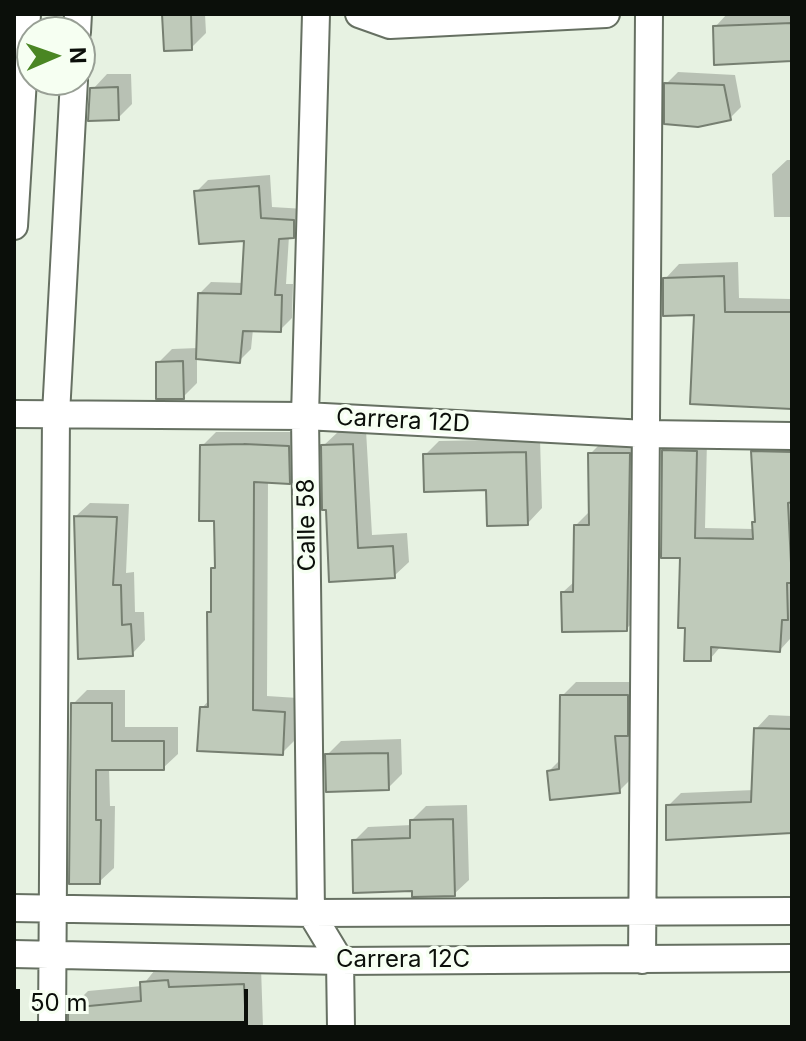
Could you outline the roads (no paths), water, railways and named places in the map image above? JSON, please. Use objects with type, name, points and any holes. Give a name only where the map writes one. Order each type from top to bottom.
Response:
[{"type":"street","points":[[14,226],[27,14]]},
{"type":"street","name":"Calle 58","points":[[311,913],[305,416],[316,14]]},
{"type":"street","points":[[359,14],[390,25],[606,14]]},
{"type":"street","points":[[642,960],[649,14]]},
{"type":"street","points":[[52,1027],[50,909],[56,414],[73,96]]},
{"type":"street","name":"Carrera 12D","points":[[14,414],[305,416],[646,434],[792,436]]},
{"type":"street","name":"Carrera 12C","points":[[14,908],[311,913],[792,911]]},
{"type":"street","points":[[311,913],[340,961],[341,1027]]},
{"type":"street","name":"Carrera 12C","points":[[14,954],[340,961],[792,958]]}]
